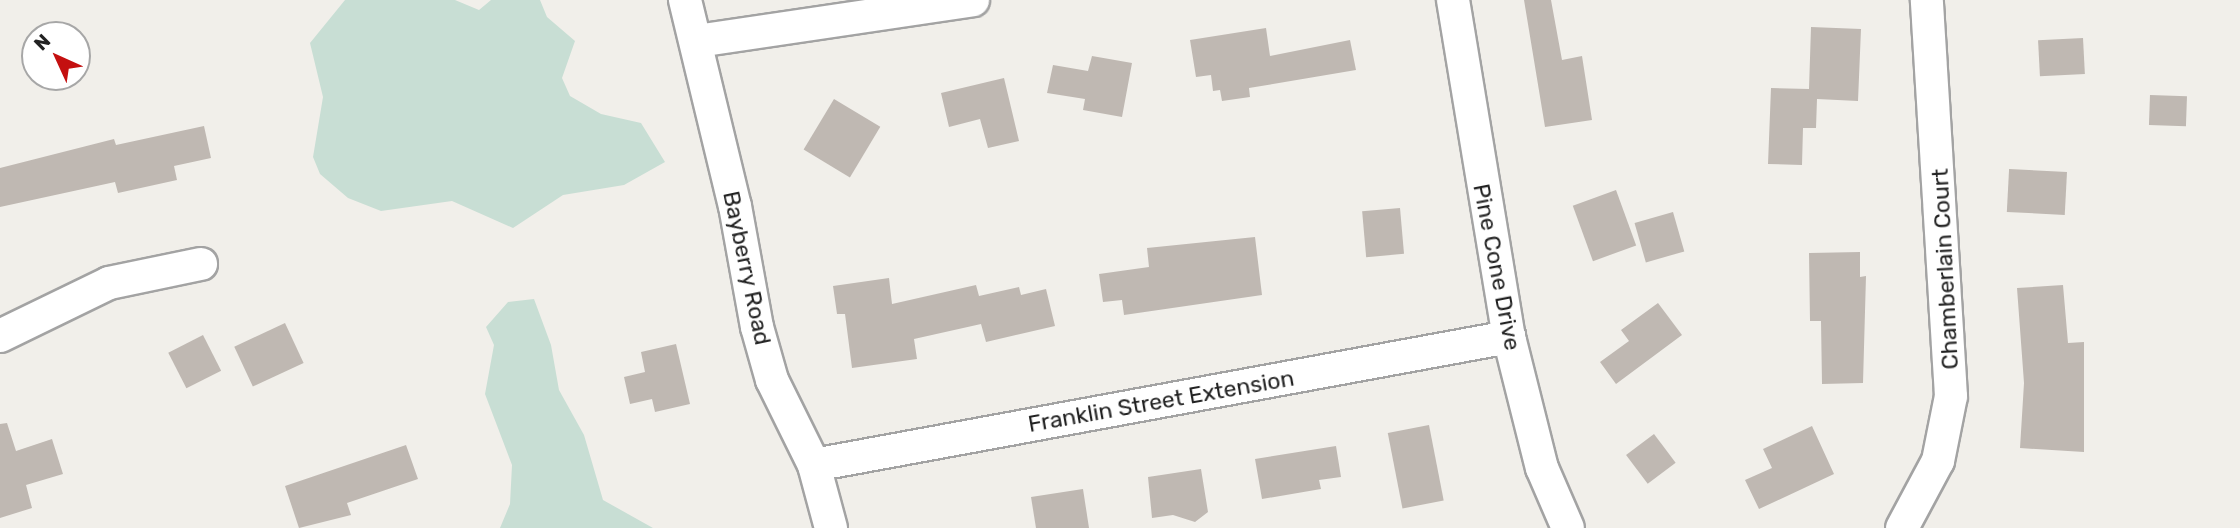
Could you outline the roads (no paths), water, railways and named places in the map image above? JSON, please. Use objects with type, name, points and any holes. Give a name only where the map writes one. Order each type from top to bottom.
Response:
[{"type":"street","name":"Bayberry Road","points":[[685,0],[698,41],[757,327],[772,380],[814,465],[831,528]]},
{"type":"street","points":[[698,41],[973,0]]},
{"type":"street","name":"Pine Cone Drive","points":[[1453,0],[1509,337],[1542,468],[1568,528]]},
{"type":"street","name":"Chamberlain Court","points":[[1902,528],[1938,461],[1951,396],[1927,0]]},
{"type":"street","points":[[0,336],[109,283],[201,264]]},
{"type":"street","name":"Franklin Street Extension","points":[[814,465],[1509,337]]}]
